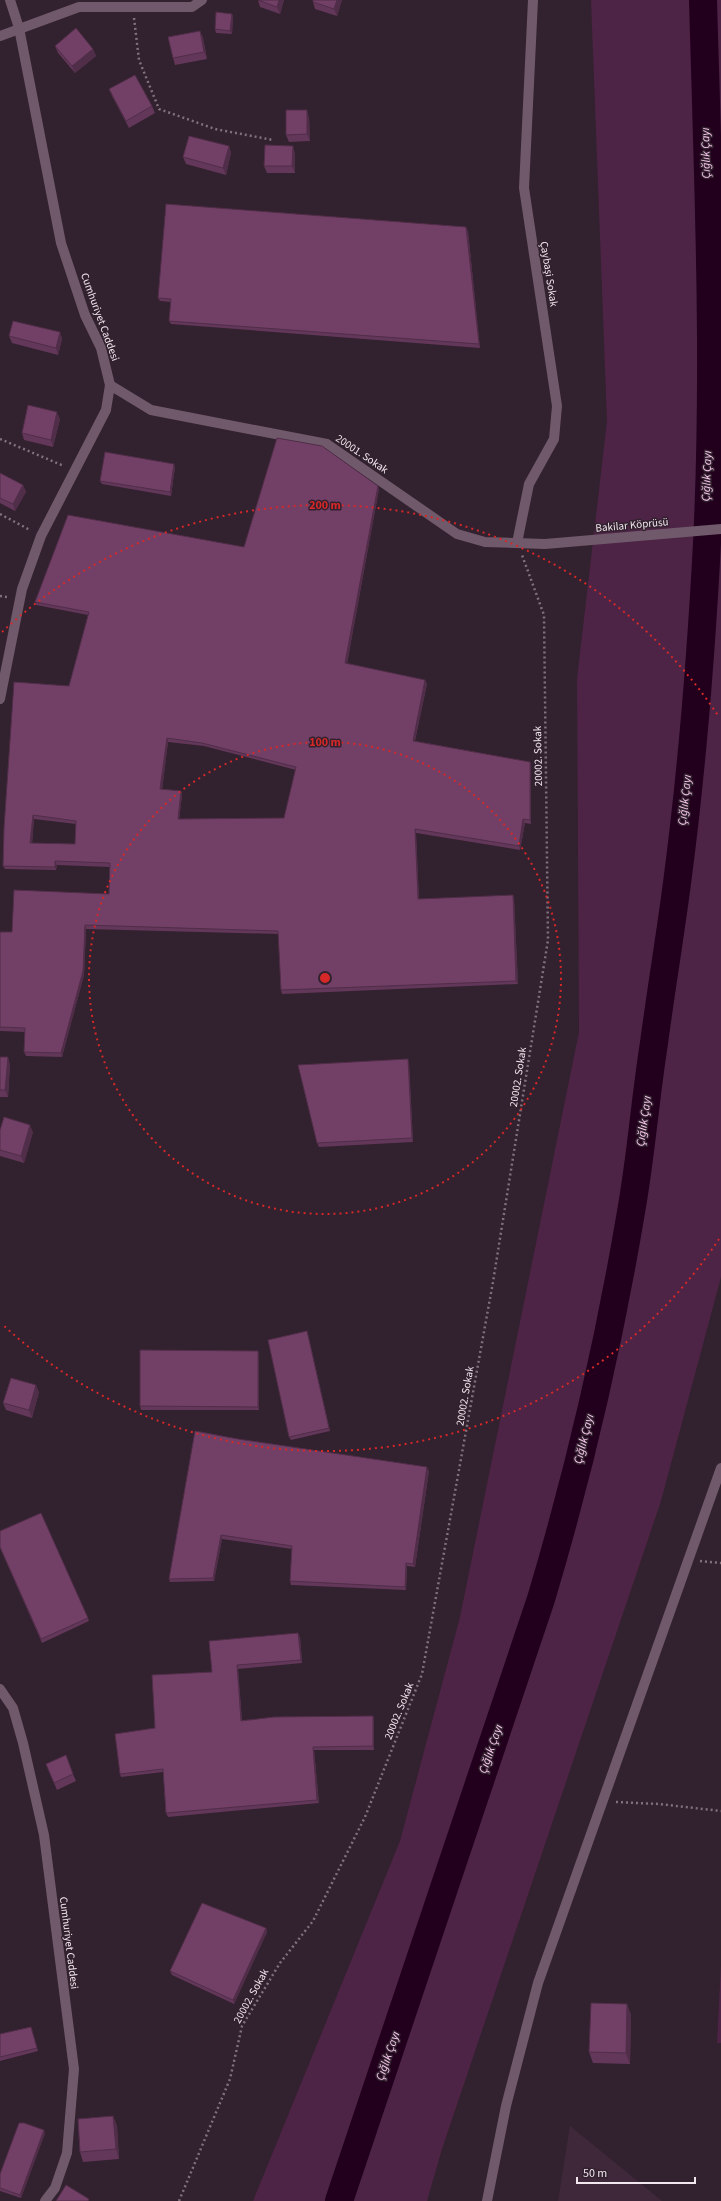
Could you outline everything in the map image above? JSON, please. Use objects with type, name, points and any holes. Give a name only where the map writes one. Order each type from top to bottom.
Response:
[{"type":"street","name":"Cumhuriyet Caddesi","points":[[0,700],[22,589],[41,536],[106,410],[110,385],[100,348],[85,316],[61,243],[19,28],[10,0]]},
{"type":"street","points":[[0,36],[79,7],[192,7],[202,0]]},
{"type":"street","name":"Çaybaşi Sokak","points":[[517,543],[529,484],[554,439],[557,406],[524,188],[533,0]]},
{"type":"street","name":"20001. Sokak","points":[[110,385],[151,410],[327,444],[457,534],[485,542],[545,544]]},
{"type":"street","name":"Bakilar Köprüsü","points":[[545,544],[721,529]]},
{"type":"street","points":[[487,2201],[506,2106],[538,1983],[690,1560],[721,1468]]},
{"type":"street","name":"Cumhuriyet Caddesi","points":[[0,1689],[13,1708],[44,1835],[74,2069],[66,2153],[55,2188],[45,2201]]},
{"type":"path","points":[[132,7],[139,60],[159,109],[215,129],[273,140]]},
{"type":"path","points":[[0,439],[75,470]]},
{"type":"path","points":[[0,514],[41,536]]},
{"type":"path","name":"20002. Sokak","points":[[179,2201],[230,2079],[242,2026],[280,1963],[313,1921],[365,1817],[422,1674],[493,1282],[548,940],[544,615],[517,543]]},
{"type":"path","points":[[690,1560],[721,1563]]},
{"type":"path","points":[[603,1801],[660,1804],[721,1811]]},
{"type":"shaded area","points":[[591,0],[721,0],[721,1277],[661,1501],[442,2149],[427,2201],[253,2201],[400,1841],[460,1617],[579,1032],[577,679],[607,421]]},
{"type":"shaded area","points":[[721,1964],[721,2043],[717,2043]]},
{"type":"shaded area","points":[[570,2126],[662,2201],[558,2201]]},
{"type":"building","points":[[258,0],[279,0],[277,7]]},
{"type":"building","points":[[313,0],[337,0],[334,9],[313,2]]},
{"type":"building","points":[[216,12],[232,14],[230,31],[215,29]]},
{"type":"building","points":[[76,28],[93,49],[72,66],[55,46]]},
{"type":"building","points":[[200,31],[204,52],[173,58],[168,37]]},
{"type":"building","points":[[135,75],[152,106],[126,121],[109,89]]},
{"type":"building","points":[[286,110],[307,110],[307,134],[286,135]]},
{"type":"building","points":[[189,136],[229,146],[223,168],[183,157]]},
{"type":"building","points":[[265,145],[293,146],[292,166],[264,166]]},
{"type":"building","points":[[166,204],[466,227],[479,344],[169,321],[171,299],[158,298]]},
{"type":"building","points":[[13,321],[60,332],[56,348],[9,336]]},
{"type":"building","points":[[28,405],[57,412],[51,440],[22,433]]},
{"type":"building","points":[[277,438],[322,446],[378,486],[345,663],[425,680],[413,741],[530,762],[530,820],[523,819],[519,846],[415,829],[418,899],[513,895],[516,981],[281,990],[278,931],[85,925],[83,971],[61,1053],[24,1052],[25,1028],[0,1027],[0,932],[12,932],[14,890],[109,894],[110,863],[55,861],[55,867],[3,866],[4,828],[14,682],[69,686],[89,612],[35,602],[68,515],[244,547]],"holes":[[[167,738],[202,743],[296,767],[284,818],[178,819],[181,791],[160,789]],[[33,815],[76,821],[75,844],[30,843]]]},
{"type":"building","points":[[105,452],[174,464],[170,492],[100,481]]},
{"type":"building","points":[[0,473],[23,485],[13,504],[0,498]]},
{"type":"building","points":[[0,1057],[8,1057],[5,1090],[0,1090]]},
{"type":"building","points":[[408,1059],[412,1138],[317,1143],[298,1065]]},
{"type":"building","points":[[4,1117],[30,1125],[21,1156],[0,1150],[0,1130]]},
{"type":"building","points":[[307,1331],[329,1428],[289,1437],[268,1340]]},
{"type":"building","points":[[140,1350],[258,1351],[258,1407],[140,1406]]},
{"type":"building","points":[[11,1378],[36,1385],[29,1410],[3,1403]]},
{"type":"building","points":[[195,1431],[238,1439],[427,1467],[413,1564],[406,1563],[405,1587],[290,1581],[292,1546],[221,1535],[213,1578],[169,1579]]},
{"type":"building","points":[[41,1513],[88,1618],[41,1639],[0,1547],[0,1531]]},
{"type":"building","points":[[298,1633],[301,1660],[237,1665],[241,1721],[274,1717],[373,1716],[373,1746],[313,1747],[317,1800],[166,1813],[163,1769],[120,1774],[115,1734],[155,1728],[152,1675],[212,1672],[209,1641]]},
{"type":"building","points":[[66,1755],[73,1774],[54,1783],[46,1764]]},
{"type":"building","points":[[202,1903],[266,1928],[233,2000],[170,1971]]},
{"type":"building","points":[[591,2003],[627,2004],[626,2053],[589,2052]]},
{"type":"building","points":[[31,2027],[37,2048],[0,2057],[0,2034]]},
{"type":"building","points":[[113,2116],[116,2149],[80,2152],[78,2119]]},
{"type":"building","points":[[19,2123],[24,2123],[44,2130],[20,2195],[0,2188],[0,2174]]},
{"type":"building","points":[[66,2185],[89,2199],[88,2201],[56,2201]]},
{"type":"waterway","name":"Çığlık Çayı","points":[[339,2201],[541,1599],[568,1503],[603,1359],[634,1191],[682,841],[699,671],[705,586],[710,475],[711,339],[703,0]]}]
